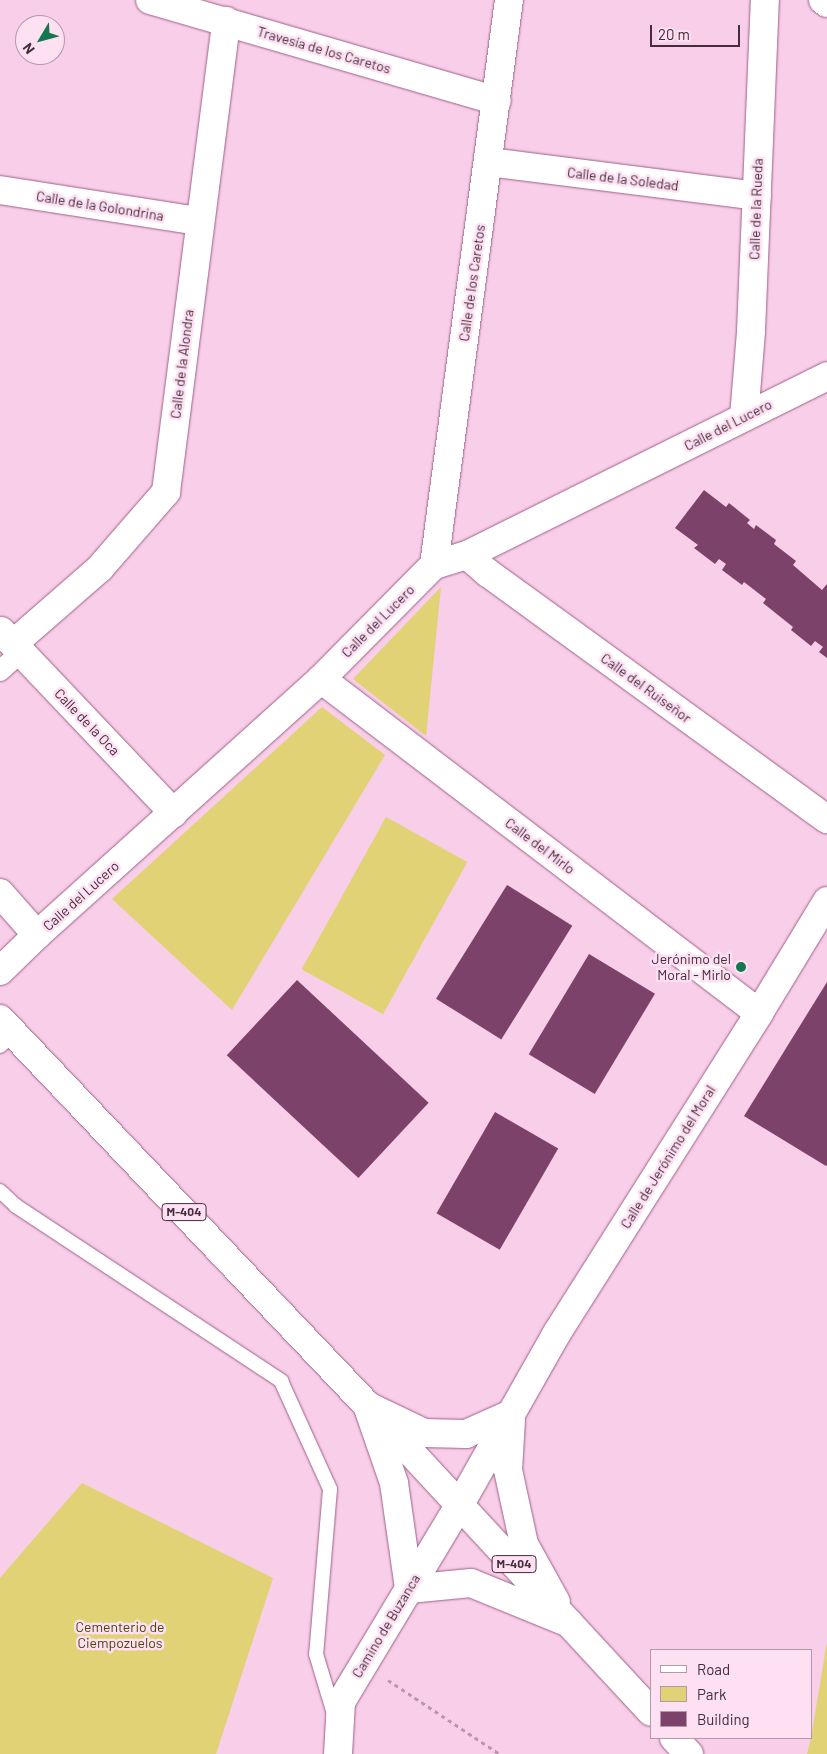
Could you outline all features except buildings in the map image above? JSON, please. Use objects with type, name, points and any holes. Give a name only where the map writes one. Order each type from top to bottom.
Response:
[{"type":"street","name":"Travesía de los Caretos","points":[[150,0],[497,101]]},
{"type":"street","name":"Calle de los Caretos","points":[[434,565],[509,0]]},
{"type":"street","name":"Calle de la Rueda","points":[[744,417],[751,331],[765,0]]},
{"type":"street","points":[[823,0],[827,3]]},
{"type":"street","name":"Calle de la Alondra","points":[[11,642],[100,568],[166,492],[199,221],[226,21]]},
{"type":"street","name":"Calle de la Soledad","points":[[489,162],[757,196]]},
{"type":"street","name":"Calle de la Golondrina","points":[[0,190],[199,221]]},
{"type":"street","name":"Calle del Lucero","points":[[0,971],[37,935],[321,679],[434,565],[468,555],[827,376]]},
{"type":"street","name":"Calle del Ruiseñor","points":[[468,555],[488,573],[827,819]]},
{"type":"street","points":[[0,671],[11,642]]},
{"type":"street","name":"Calle de la Oca","points":[[11,642],[174,813]]},
{"type":"street","name":"Calle del Mirlo","points":[[321,679],[759,1013]]},
{"type":"street","points":[[0,893],[37,935]]},
{"type":"street","name":"Calle de Jerónimo del Moral","points":[[459,1506],[556,1333],[759,1013],[827,901]]},
{"type":"street","name":"M-404","points":[[5,1033],[367,1405],[650,1711]]},
{"type":"street","points":[[367,1405],[424,1433],[466,1434],[511,1414]]},
{"type":"street","points":[[367,1405],[394,1483],[409,1589],[471,1584],[568,1623]]},
{"type":"street","name":"Calle de Jerónimo del Moral","points":[[511,1414],[508,1470],[524,1544],[568,1623]]},
{"type":"street","name":"Camino de Buzanca","points":[[339,1743],[341,1702],[459,1506]]},
{"type":"street","points":[[675,1739],[689,1754]]},
{"type":"lane","points":[[0,1191],[16,1206],[281,1381],[330,1489],[316,1654],[339,1743]]},
{"type":"path","points":[[364,1664],[500,1754]]},
{"type":"green space","points":[[441,587],[426,736],[353,679]]},
{"type":"green space","points":[[322,707],[385,755],[232,1010],[112,899]]},
{"type":"green space","points":[[386,817],[467,862],[383,1014],[302,969]]},
{"type":"green space","name":"Cementerio de Ciempozuelos","points":[[82,1483],[273,1578],[216,1754],[0,1754],[0,1578]]},
{"type":"green space","points":[[827,1642],[827,1754],[807,1754],[812,1739]]},
{"type":"place","name":"Jerónimo del Moral - Mirlo","points":[[741,967]]}]
